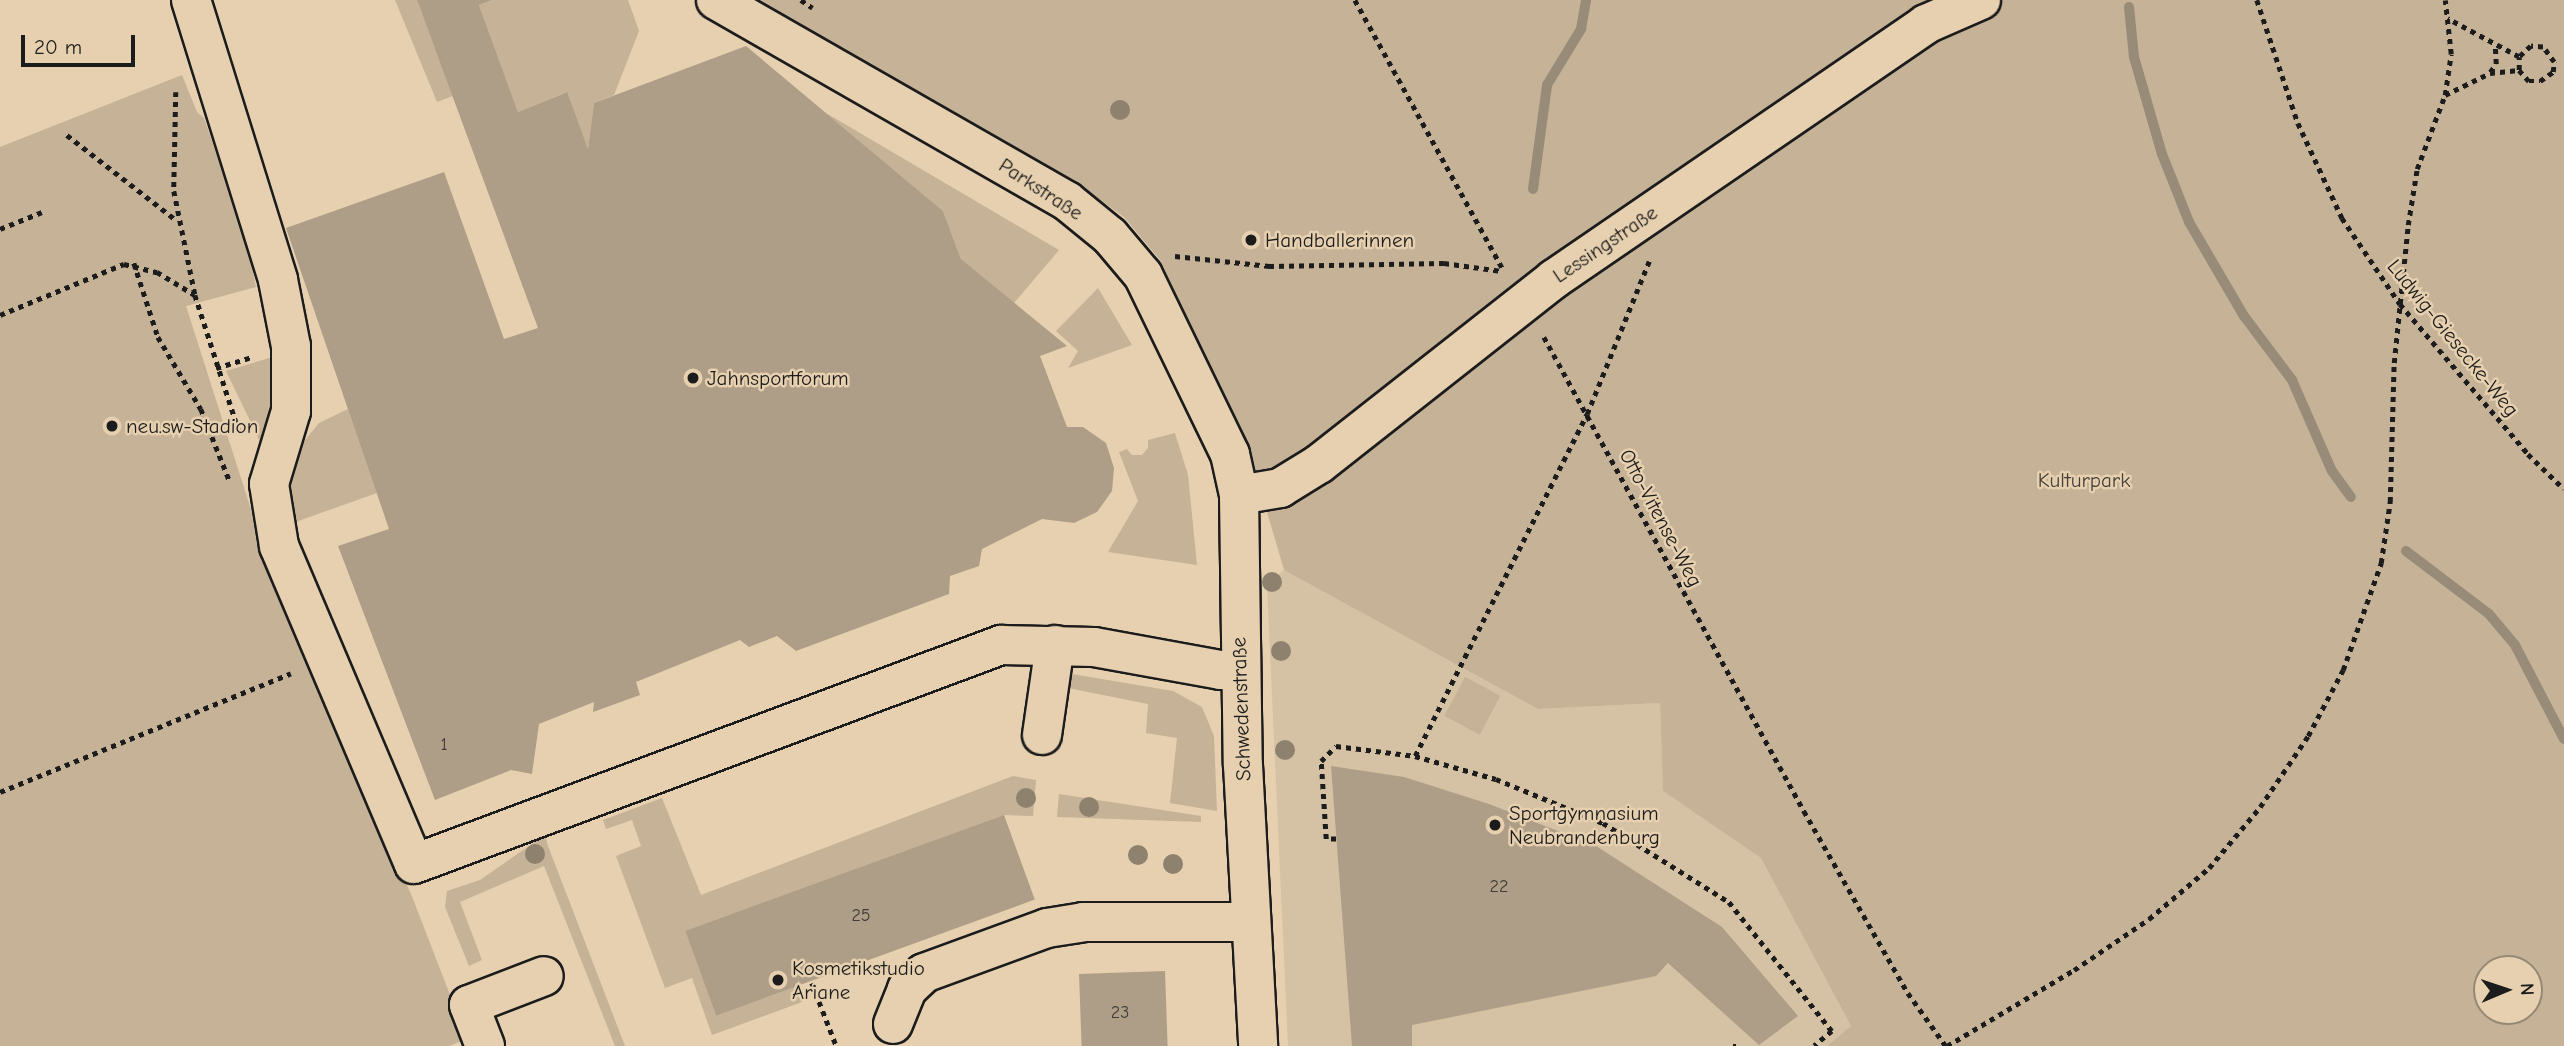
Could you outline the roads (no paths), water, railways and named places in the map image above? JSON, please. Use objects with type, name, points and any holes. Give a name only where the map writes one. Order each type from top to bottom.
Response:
[{"type":"street","points":[[191,0],[278,280],[291,345],[291,411],[269,484],[279,547],[414,864],[582,817],[1001,645],[1055,645],[1240,670]]},
{"type":"street","name":"Parkstraße","points":[[716,0],[1067,201],[1110,236],[1143,275],[1230,454],[1239,495]]},
{"type":"street","name":"Lessingstraße","points":[[1239,495],[1280,488],[1319,464],[1514,287],[1676,196],[1926,24],[1981,0]]},
{"type":"street","name":"Schwedenstraße","points":[[1239,495],[1240,670],[1258,1046]]},
{"type":"street","points":[[1042,735],[1055,645]]},
{"type":"street","points":[[893,1024],[908,989],[924,973],[1047,928],[1083,922],[1251,922]]},
{"type":"street","points":[[485,1046],[469,1005],[544,976]]},
{"type":"waterway","points":[[1533,189],[1547,85],[1581,29],[1586,0]]},
{"type":"waterway","points":[[2129,7],[2134,57],[2162,154],[2189,222],[2244,316],[2292,380],[2332,471],[2351,497]]},
{"type":"waterway","points":[[2406,551],[2489,614],[2515,645],[2564,739]]},
{"type":"place","name":"Handballerinnen","points":[[1251,240]]},
{"type":"place","name":"Jahnsportforum","points":[[693,378]]},
{"type":"place","name":"neu.sw-Stadion","points":[[112,426]]},
{"type":"place","name":"Sportgymnasium Neubrandenburg","points":[[1495,825]]},
{"type":"place","name":"Kosmetikstudio Ariane","points":[[778,980]]},
{"type":"park label","name":"Kulturpark","points":[[2084,480]]}]
